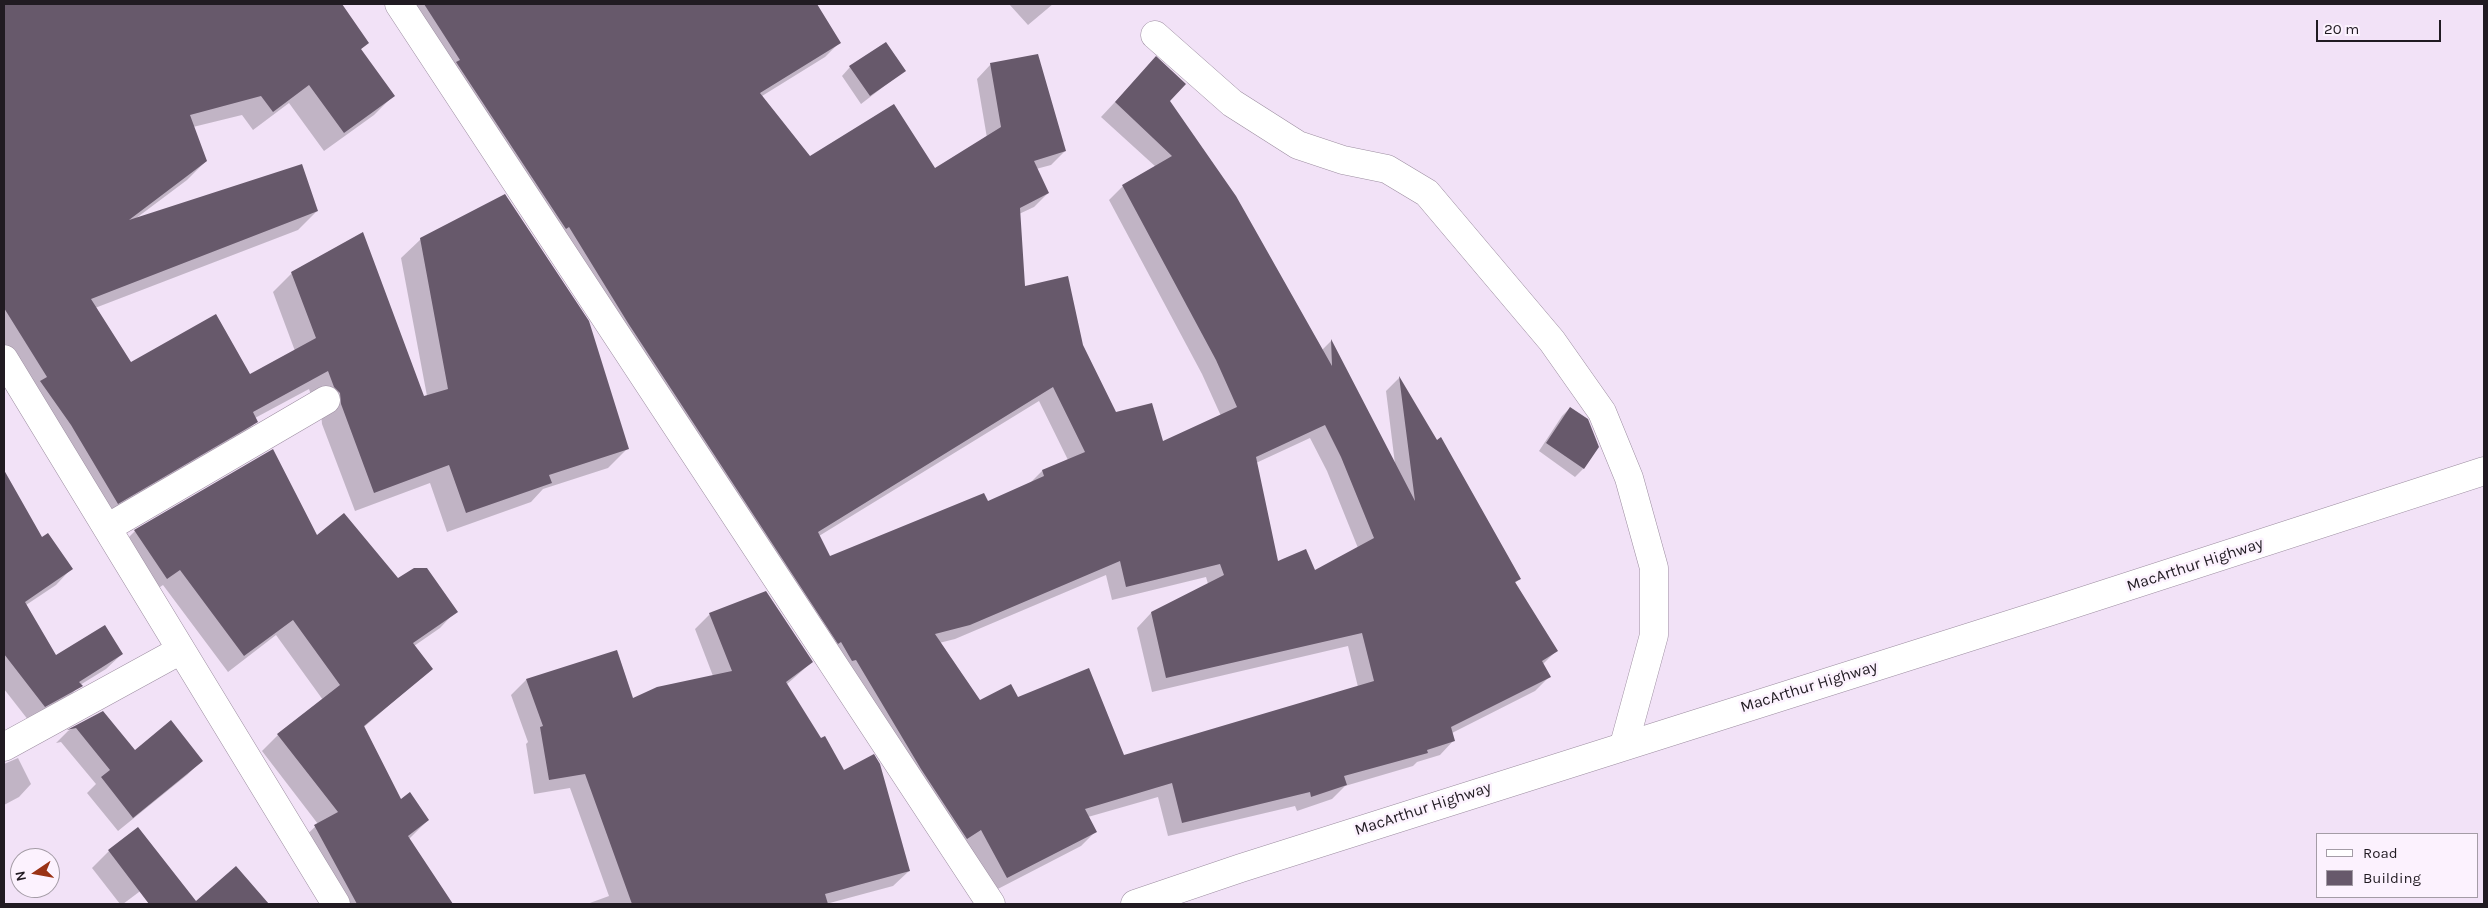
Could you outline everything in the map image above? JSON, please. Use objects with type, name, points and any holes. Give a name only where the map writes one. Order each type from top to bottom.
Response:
[{"type":"main road","points":[[399,4],[991,904]]},
{"type":"main road","points":[[1155,34],[1232,103],[1298,145],[1343,160],[1387,169],[1427,193],[1552,341],[1602,412],[1628,478],[1654,568],[1654,635],[1624,745]]},
{"type":"main road","points":[[4,359],[336,904]]},
{"type":"main road","points":[[107,528],[326,400]]},
{"type":"main road","name":"MacArthur Highway","points":[[1135,904],[1624,745],[2052,611],[2484,471]]},
{"type":"main road","points":[[4,747],[181,650]]},
{"type":"building","points":[[4,4],[342,4],[369,43],[361,49],[395,96],[344,133],[309,85],[273,112],[261,96],[190,115],[207,161],[129,220],[302,164],[318,211],[91,299],[131,362],[216,314],[250,374],[316,338],[291,272],[363,232],[424,396],[448,389],[420,238],[505,194],[589,321],[629,449],[549,475],[552,483],[466,513],[449,465],[374,493],[341,404],[340,393],[334,387],[328,371],[253,412],[258,422],[118,504],[71,425],[40,381],[47,377],[4,308]]},
{"type":"building","points":[[424,4],[817,4],[841,43],[760,93],[810,156],[894,104],[935,168],[1001,127],[990,63],[1038,54],[1066,151],[1034,161],[1049,193],[1020,208],[1025,286],[1068,276],[1083,345],[1116,412],[1152,403],[1163,441],[1237,407],[1216,360],[1122,185],[1172,156],[1115,102],[1156,56],[1186,84],[1170,101],[1236,196],[1332,366],[1331,339],[1415,501],[1399,376],[1437,440],[1441,437],[1521,579],[1515,582],[1558,651],[1542,661],[1551,677],[1451,727],[1455,741],[1427,750],[1428,753],[1344,776],[1347,785],[1311,797],[1310,792],[1182,823],[1172,783],[1085,809],[1097,832],[1007,878],[981,830],[967,839],[921,769],[856,660],[852,661],[841,642],[838,644],[628,323],[569,227],[566,229],[456,62],[460,60]],"holes":[[[1053,387],[1085,452],[1042,470],[1044,476],[988,501],[984,493],[830,556],[818,532]],[[1325,425],[1341,457],[1374,538],[1315,570],[1306,549],[1278,561],[1256,457]],[[1120,561],[1126,587],[1220,564],[1224,575],[1151,612],[1166,678],[1362,633],[1374,681],[1124,755],[1089,668],[1018,697],[1011,684],[980,700],[935,634],[970,625]]]},
{"type":"building","points":[[886,42],[906,71],[870,96],[849,66]]},
{"type":"building","points":[[1570,407],[1588,419],[1599,447],[1584,469],[1546,443]]},
{"type":"building","points":[[273,449],[317,535],[344,513],[398,578],[414,568],[427,568],[458,612],[413,643],[433,669],[364,726],[401,799],[410,792],[429,820],[408,836],[453,904],[357,904],[314,825],[338,812],[277,734],[340,685],[293,620],[244,656],[180,570],[167,579],[134,530]]},
{"type":"building","points":[[4,470],[42,537],[48,533],[73,569],[25,602],[56,655],[105,625],[123,654],[79,682],[83,686],[45,707],[4,654]]},
{"type":"building","points":[[766,591],[813,662],[786,682],[821,738],[825,736],[844,770],[874,754],[880,764],[910,871],[825,894],[828,904],[632,904],[585,774],[549,780],[540,727],[543,726],[526,679],[617,650],[633,698],[657,687],[732,671],[709,613]]},
{"type":"building","points":[[103,711],[135,750],[171,720],[203,761],[133,818],[101,777],[110,770],[76,728],[67,730]]},
{"type":"building","points":[[138,827],[196,901],[236,866],[269,904],[149,904],[108,850]]}]
